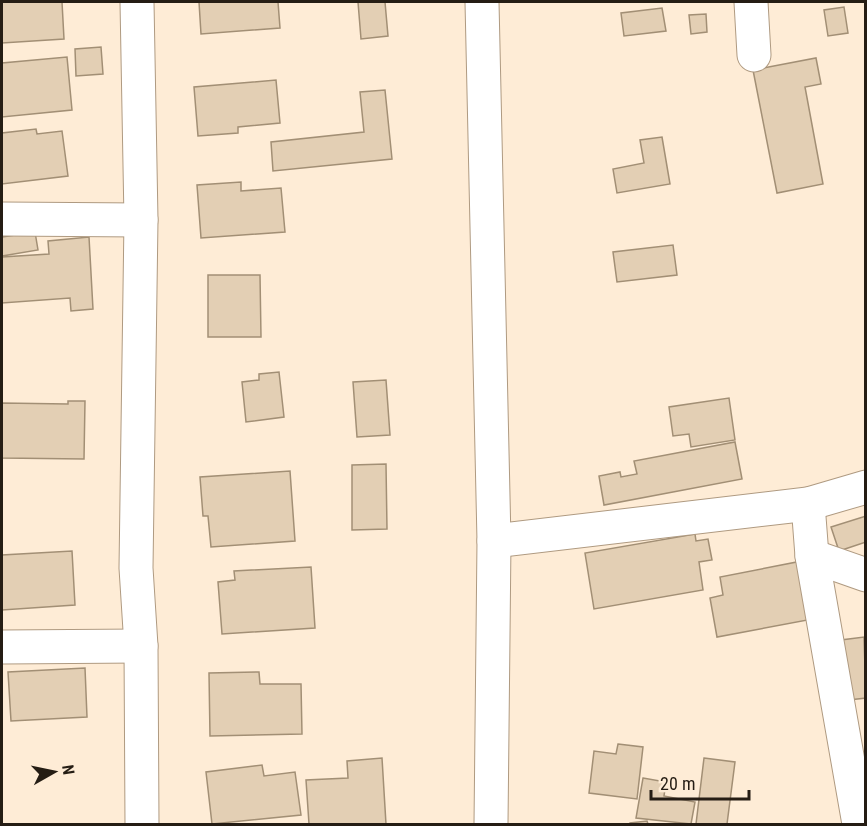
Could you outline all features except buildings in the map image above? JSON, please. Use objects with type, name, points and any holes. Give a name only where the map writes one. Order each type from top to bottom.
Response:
[{"type":"street","points":[[137,2],[141,220],[136,568],[141,646],[142,825]]},
{"type":"street","points":[[482,2],[494,541],[491,825]]},
{"type":"street","points":[[751,2],[754,56]]},
{"type":"street","points":[[2,219],[141,220]]},
{"type":"street","points":[[494,541],[808,504],[866,487]]},
{"type":"street","points":[[808,504],[812,556],[859,825]]},
{"type":"street","points":[[812,556],[866,575]]},
{"type":"street","points":[[2,647],[141,646]]}]
